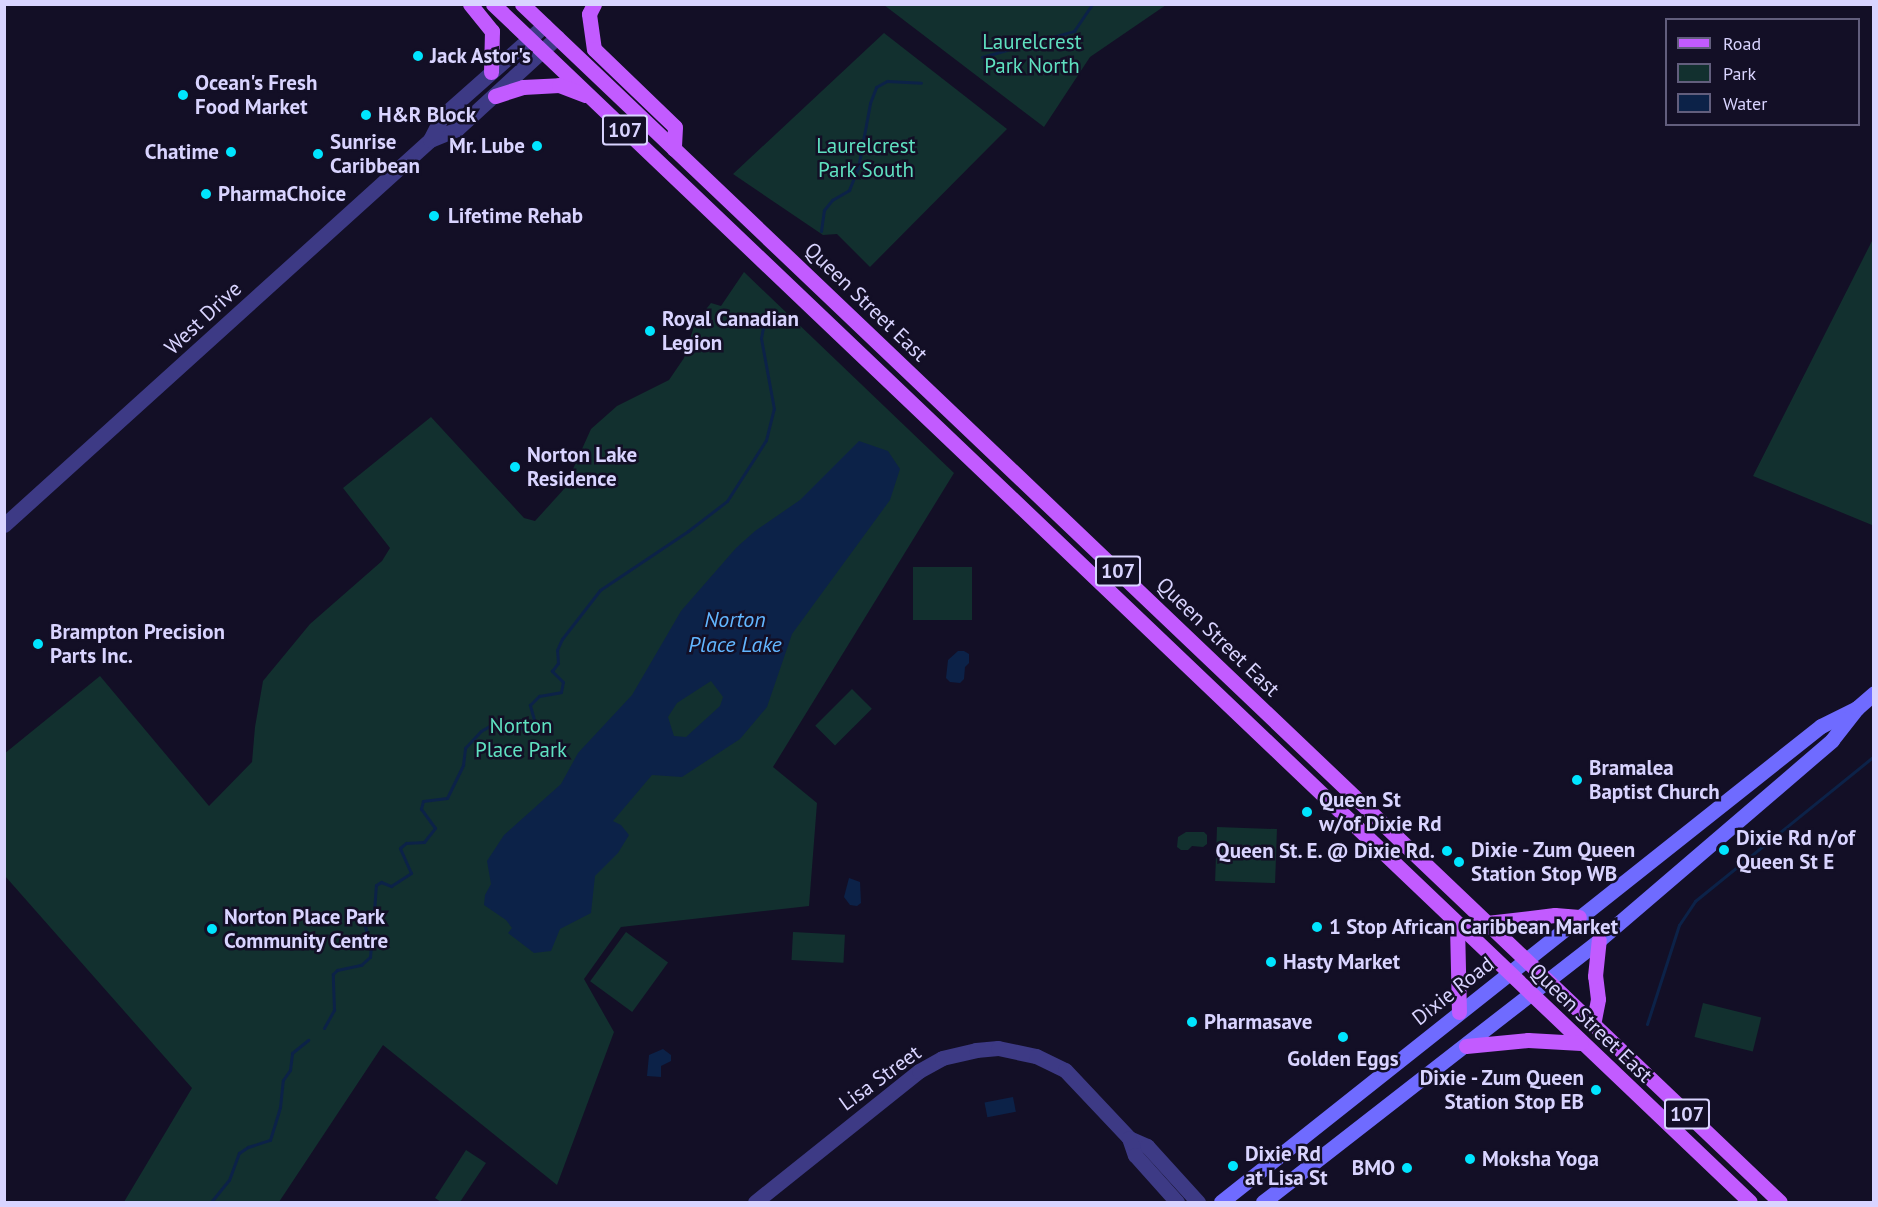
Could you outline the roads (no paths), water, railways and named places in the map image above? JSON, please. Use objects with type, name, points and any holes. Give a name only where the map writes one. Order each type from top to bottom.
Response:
[{"type":"main road","points":[[470,4],[492,32],[491,72]]},
{"type":"main road","name":"Queen Street East","points":[[493,4],[1750,1203]]},
{"type":"main road","name":"Queen Street East","points":[[522,4],[1780,1203]]},
{"type":"main road","points":[[594,4],[589,14],[594,49],[675,127],[674,149]]},
{"type":"main road","points":[[495,96],[523,87],[559,86],[589,96]]},
{"type":"main road","points":[[1062,548],[1075,548],[1139,609],[1143,609],[1146,606],[1145,601],[1118,575],[1116,569]]},
{"type":"main road","name":"Dixie Road","points":[[1263,1203],[1599,940],[1832,740],[1857,708],[1874,693]]},
{"type":"main road","name":"Dixie Road","points":[[1221,1203],[1821,726],[1857,708]]},
{"type":"main road","points":[[1487,923],[1555,915],[1580,917]]},
{"type":"main road","points":[[1457,925],[1459,1012]]},
{"type":"main road","points":[[1593,1025],[1598,999],[1595,976],[1599,940]]},
{"type":"main road","points":[[1466,1046],[1528,1040],[1581,1043]]},
{"type":"street","name":"West Drive","points":[[430,140],[442,116],[545,26]]},
{"type":"street","name":"West Drive","points":[[4,525],[430,140],[457,129],[557,37]]},
{"type":"street","name":"Lisa Street","points":[[755,1203],[919,1071],[942,1058],[976,1050],[998,1048],[1036,1056],[1065,1070],[1129,1138],[1146,1146],[1198,1203]]},
{"type":"street","name":"Lisa Street","points":[[1129,1138],[1135,1155],[1177,1203]]},
{"type":"water","name":"Norton Place Lake","points":[[859,441],[888,451],[900,469],[890,500],[792,634],[767,707],[740,739],[682,777],[652,775],[613,821],[621,825],[629,835],[618,853],[595,876],[591,913],[560,929],[551,951],[534,953],[508,933],[512,928],[506,920],[484,905],[485,895],[491,884],[487,861],[504,835],[561,784],[578,753],[632,695],[681,611],[736,548],[755,531],[800,500]],"holes":[[[711,681],[723,697],[720,706],[686,737],[674,736],[668,717],[677,703]]]},
{"type":"water","points":[[958,651],[969,654],[969,663],[965,667],[964,679],[960,683],[950,682],[946,678],[948,660]]},
{"type":"water","points":[[849,878],[860,882],[861,903],[857,906],[850,905],[844,897]]},
{"type":"water","points":[[663,1049],[671,1055],[671,1061],[661,1066],[661,1077],[647,1076],[649,1055]]},
{"type":"water","points":[[1013,1097],[1016,1112],[987,1117],[985,1103]]},
{"type":"waterway","points":[[982,57],[1074,31],[1092,4]]},
{"type":"waterway","points":[[821,231],[824,210],[832,200],[849,190],[858,168],[870,103],[876,87],[887,81],[921,83]]},
{"type":"waterway","points":[[324,1028],[334,1010],[333,974],[337,970],[361,965],[370,957],[371,945],[365,926],[374,912],[376,885],[381,882],[391,886],[411,873],[400,848],[406,843],[424,842],[435,828],[421,809],[423,801],[447,798],[463,765],[465,748],[481,731],[499,720],[524,729],[535,723],[530,705],[539,696],[561,692],[563,682],[552,671],[558,663],[557,650],[562,639],[600,590],[688,531],[727,501],[766,440],[774,409],[761,338],[765,318]]},
{"type":"waterway","points":[[1647,1024],[1679,925],[1695,901],[1874,756]]},
{"type":"waterway","points":[[211,1202],[229,1180],[239,1153],[248,1147],[270,1140],[280,1107],[283,1080],[290,1070],[292,1053],[308,1040]]},
{"type":"place","name":"Jack Astor's","points":[[418,56]]},
{"type":"place","name":"Ocean's Fresh Food Market","points":[[183,95]]},
{"type":"place","name":"H&R Block","points":[[366,115]]},
{"type":"place","name":"Mr. Lube","points":[[537,146]]},
{"type":"place","name":"Chatime","points":[[231,152]]},
{"type":"place","name":"Sunrise Caribbean","points":[[318,154]]},
{"type":"place","name":"PharmaChoice","points":[[206,194]]},
{"type":"place","name":"Lifetime Rehab","points":[[434,216]]},
{"type":"place","name":"Royal Canadian Legion","points":[[650,331]]},
{"type":"place","name":"Norton Lake Residence","points":[[515,467]]},
{"type":"place","name":"Brampton Precision Parts Inc.","points":[[38,644]]},
{"type":"place","name":"Bramalea Baptist Church","points":[[1577,780]]},
{"type":"place","name":"Queen St w/of Dixie Rd","points":[[1307,812]]},
{"type":"place","name":"Dixie Rd n/of Queen St E","points":[[1724,850]]},
{"type":"place","name":"Queen St. E. @ Dixie Rd.","points":[[1447,851]]},
{"type":"place","name":"Dixie - Zum Queen Station Stop WB","points":[[1459,862]]},
{"type":"place","name":"1 Stop African Caribbean Market","points":[[1317,927]]},
{"type":"place","name":"Norton Place Park Community Centre","points":[[212,929]]},
{"type":"place","name":"Hasty Market","points":[[1271,962]]},
{"type":"place","name":"Pharmasave","points":[[1192,1022]]},
{"type":"place","name":"Golden Eggs","points":[[1343,1037]]},
{"type":"place","name":"Dixie - Zum Queen Station Stop EB","points":[[1596,1090]]},
{"type":"place","name":"Moksha Yoga","points":[[1470,1159]]},
{"type":"place","name":"Dixie Rd at Lisa St","points":[[1233,1166]]},
{"type":"place","name":"BMO","points":[[1407,1168]]},
{"type":"park label","name":"Laurelcrest Park North","points":[[1032,54]]},
{"type":"park label","name":"Laurelcrest Park South","points":[[866,158]]},
{"type":"park label","name":"Norton Place Park","points":[[521,738]]}]
